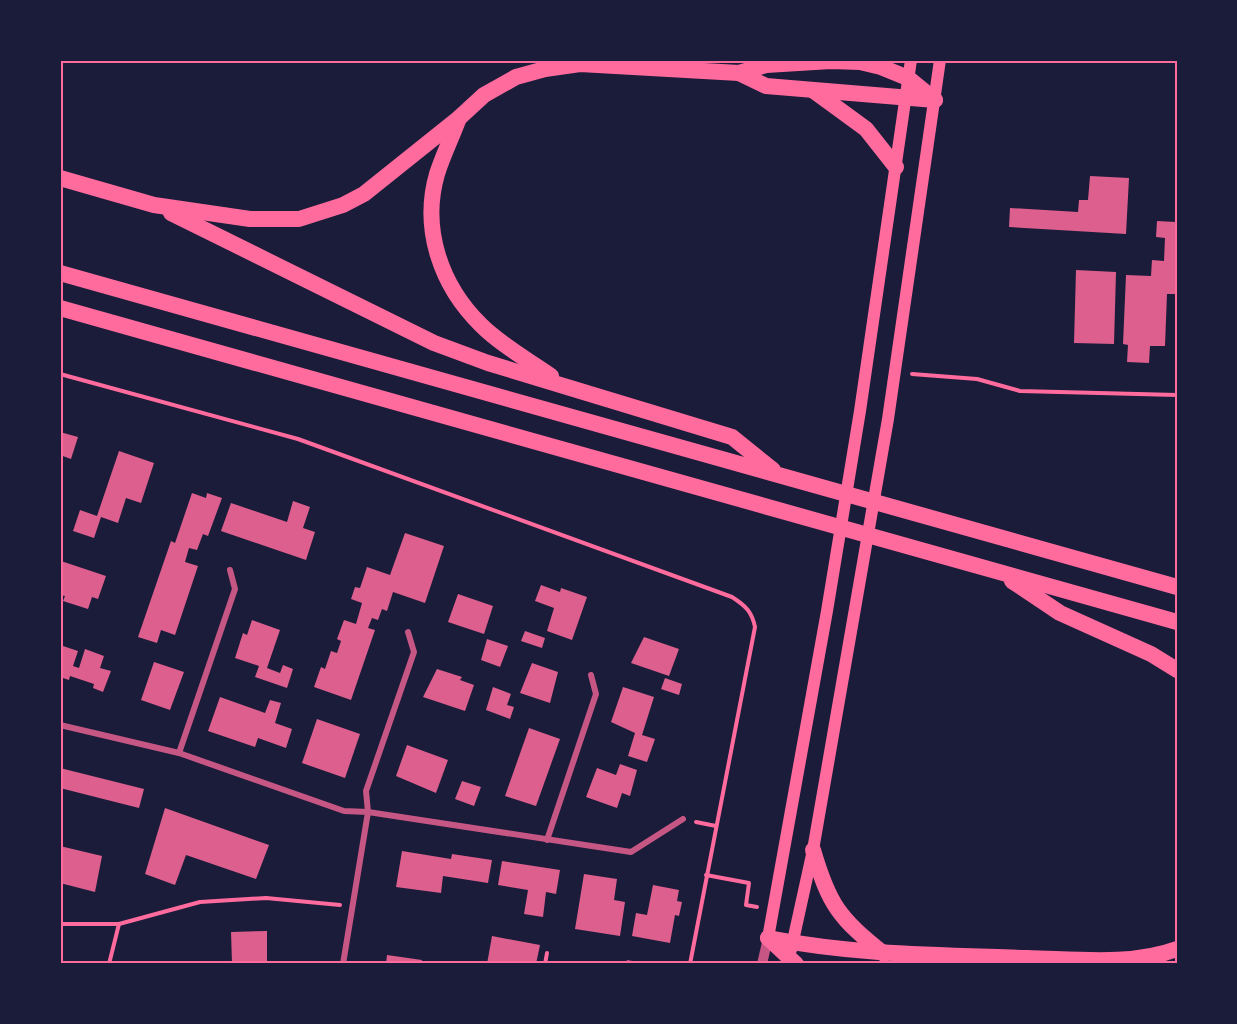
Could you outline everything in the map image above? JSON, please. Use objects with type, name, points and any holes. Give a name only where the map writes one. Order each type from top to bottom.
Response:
[{"type":"highway","points":[[60,178],[154,206],[250,219],[299,219],[321,213],[364,194],[459,118],[484,95],[516,77],[545,69],[580,64],[620,64],[739,73],[766,65],[832,60],[860,62],[908,78],[935,100]]},
{"type":"highway","points":[[739,73],[766,86],[935,100]]},
{"type":"highway","points":[[814,91],[866,129],[896,167]]},
{"type":"highway","points":[[459,118],[437,173],[432,200],[432,228],[436,252],[446,278],[462,305],[482,326],[565,386]]},
{"type":"highway","points":[[154,206],[434,343],[488,363],[732,437],[779,475]]},
{"type":"highway","points":[[60,273],[1177,587]]},
{"type":"highway","points":[[60,308],[1177,622]]},
{"type":"highway","points":[[999,572],[1060,613],[1151,654],[1177,670]]},
{"type":"highway","points":[[813,850],[832,903],[850,927],[884,954]]},
{"type":"highway","points":[[768,938],[884,954],[1098,960],[1141,957],[1177,949]]},
{"type":"highway","points":[[768,938],[791,963]]},
{"type":"main road","points":[[768,938],[827,611],[860,411],[910,60]]},
{"type":"main road","points":[[791,963],[792,942],[813,850],[888,419],[940,60]]},
{"type":"street","points":[[179,753],[234,589],[230,570]]},
{"type":"street","points":[[343,964],[368,812],[366,791],[414,652],[408,632]]},
{"type":"street","points":[[547,840],[596,694],[591,675]]},
{"type":"street","points":[[60,725],[179,753],[344,811],[368,812],[631,852],[683,819]]},
{"type":"street","points":[[762,964],[768,938]]},
{"type":"path","points":[[60,374],[298,439],[739,601],[752,615],[755,627],[690,964]]},
{"type":"path","points":[[912,374],[977,379],[1020,391],[1177,394]]},
{"type":"path","points":[[683,819],[716,825]]},
{"type":"path","points":[[706,875],[749,883],[746,905],[757,907]]},
{"type":"path","points":[[60,924],[119,924],[200,902],[266,898],[353,906]]},
{"type":"path","points":[[109,964],[119,924]]},
{"type":"path","points":[[545,964],[547,953]]},
{"type":"building","points":[[1090,176],[1129,178],[1126,234],[1009,227],[1010,208],[1078,212],[1079,200],[1088,200]]},
{"type":"building","points":[[1157,221],[1176,222],[1177,294],[1167,294],[1165,346],[1150,346],[1149,363],[1127,362],[1128,345],[1123,344],[1126,275],[1151,276],[1152,260],[1164,261],[1165,238],[1156,237]]},
{"type":"building","points":[[1076,270],[1116,272],[1114,344],[1074,343]]},
{"type":"building","points":[[60,432],[78,437],[71,459],[60,455]]},
{"type":"building","points":[[119,451],[154,463],[141,503],[126,498],[118,523],[101,517],[94,538],[73,531],[80,510],[97,516]]},
{"type":"building","points":[[192,493],[206,498],[207,493],[222,498],[208,536],[203,534],[197,550],[189,548],[185,562],[198,566],[175,635],[161,630],[157,643],[138,637],[171,541],[175,543]]},
{"type":"building","points":[[293,501],[310,507],[303,528],[315,532],[306,560],[221,531],[231,503],[287,522]]},
{"type":"building","points":[[405,533],[444,546],[425,603],[393,592],[387,611],[382,609],[378,620],[372,618],[368,628],[375,630],[351,700],[314,687],[321,667],[325,669],[331,651],[337,653],[341,641],[337,639],[344,620],[356,624],[362,603],[351,599],[355,587],[360,588],[367,567],[390,575]]},
{"type":"building","points":[[61,561],[106,576],[98,599],[92,597],[88,609],[63,601],[65,596],[60,595]]},
{"type":"building","points":[[541,585],[560,592],[561,588],[587,597],[572,640],[547,631],[554,608],[535,601]]},
{"type":"building","points":[[458,594],[493,606],[484,634],[448,622]]},
{"type":"building","points":[[252,620],[280,630],[267,668],[280,673],[283,665],[293,669],[287,688],[255,677],[259,666],[235,658],[243,633],[247,635]]},
{"type":"building","points":[[525,631],[545,638],[542,648],[521,641]]},
{"type":"building","points":[[644,637],[679,649],[669,676],[631,663]]},
{"type":"building","points":[[487,639],[508,646],[500,667],[481,660]]},
{"type":"building","points":[[60,645],[78,651],[73,666],[79,668],[85,649],[104,656],[100,668],[111,671],[103,692],[93,688],[94,684],[70,676],[69,680],[60,677]]},
{"type":"building","points":[[154,662],[184,672],[170,710],[141,700]]},
{"type":"building","points":[[532,663],[558,672],[550,703],[520,693]]},
{"type":"building","points":[[437,669],[462,677],[460,680],[474,685],[465,711],[423,697]]},
{"type":"building","points":[[665,678],[682,684],[679,695],[661,689]]},
{"type":"building","points":[[493,687],[511,694],[507,705],[514,707],[510,719],[486,710]]},
{"type":"building","points":[[623,687],[654,697],[642,735],[655,739],[647,762],[628,756],[635,733],[611,722]]},
{"type":"building","points":[[220,697],[265,713],[270,700],[281,703],[275,723],[292,729],[286,748],[258,738],[255,747],[208,731]]},
{"type":"building","points":[[317,719],[360,734],[345,778],[302,763]]},
{"type":"building","points":[[529,728],[560,739],[536,806],[505,796]]},
{"type":"building","points":[[407,745],[448,760],[436,793],[396,776]]},
{"type":"building","points":[[620,764],[637,770],[630,796],[622,793],[617,808],[586,797],[597,768],[616,775]]},
{"type":"building","points":[[60,768],[144,789],[139,808],[60,788]]},
{"type":"building","points":[[462,781],[481,787],[474,806],[455,799]]},
{"type":"building","points":[[165,808],[269,845],[256,879],[186,855],[175,885],[145,874]]},
{"type":"building","points":[[60,846],[102,856],[95,892],[60,883]]},
{"type":"building","points":[[402,851],[451,859],[452,854],[492,860],[488,883],[443,876],[441,893],[396,887]]},
{"type":"building","points":[[502,861],[560,870],[556,894],[546,892],[543,917],[524,914],[528,890],[498,885]]},
{"type":"building","points":[[584,874],[617,879],[614,900],[625,902],[620,936],[575,929]]},
{"type":"building","points":[[653,885],[679,890],[677,901],[682,902],[679,916],[675,915],[670,943],[632,936],[636,913],[647,915]]},
{"type":"building","points":[[267,931],[267,964],[232,964],[231,932]]},
{"type":"building","points":[[492,936],[540,945],[536,964],[487,964]]},
{"type":"building","points":[[387,955],[422,960],[421,964],[386,964]]},
{"type":"building","points":[[627,960],[643,963],[643,964],[626,964]]}]
